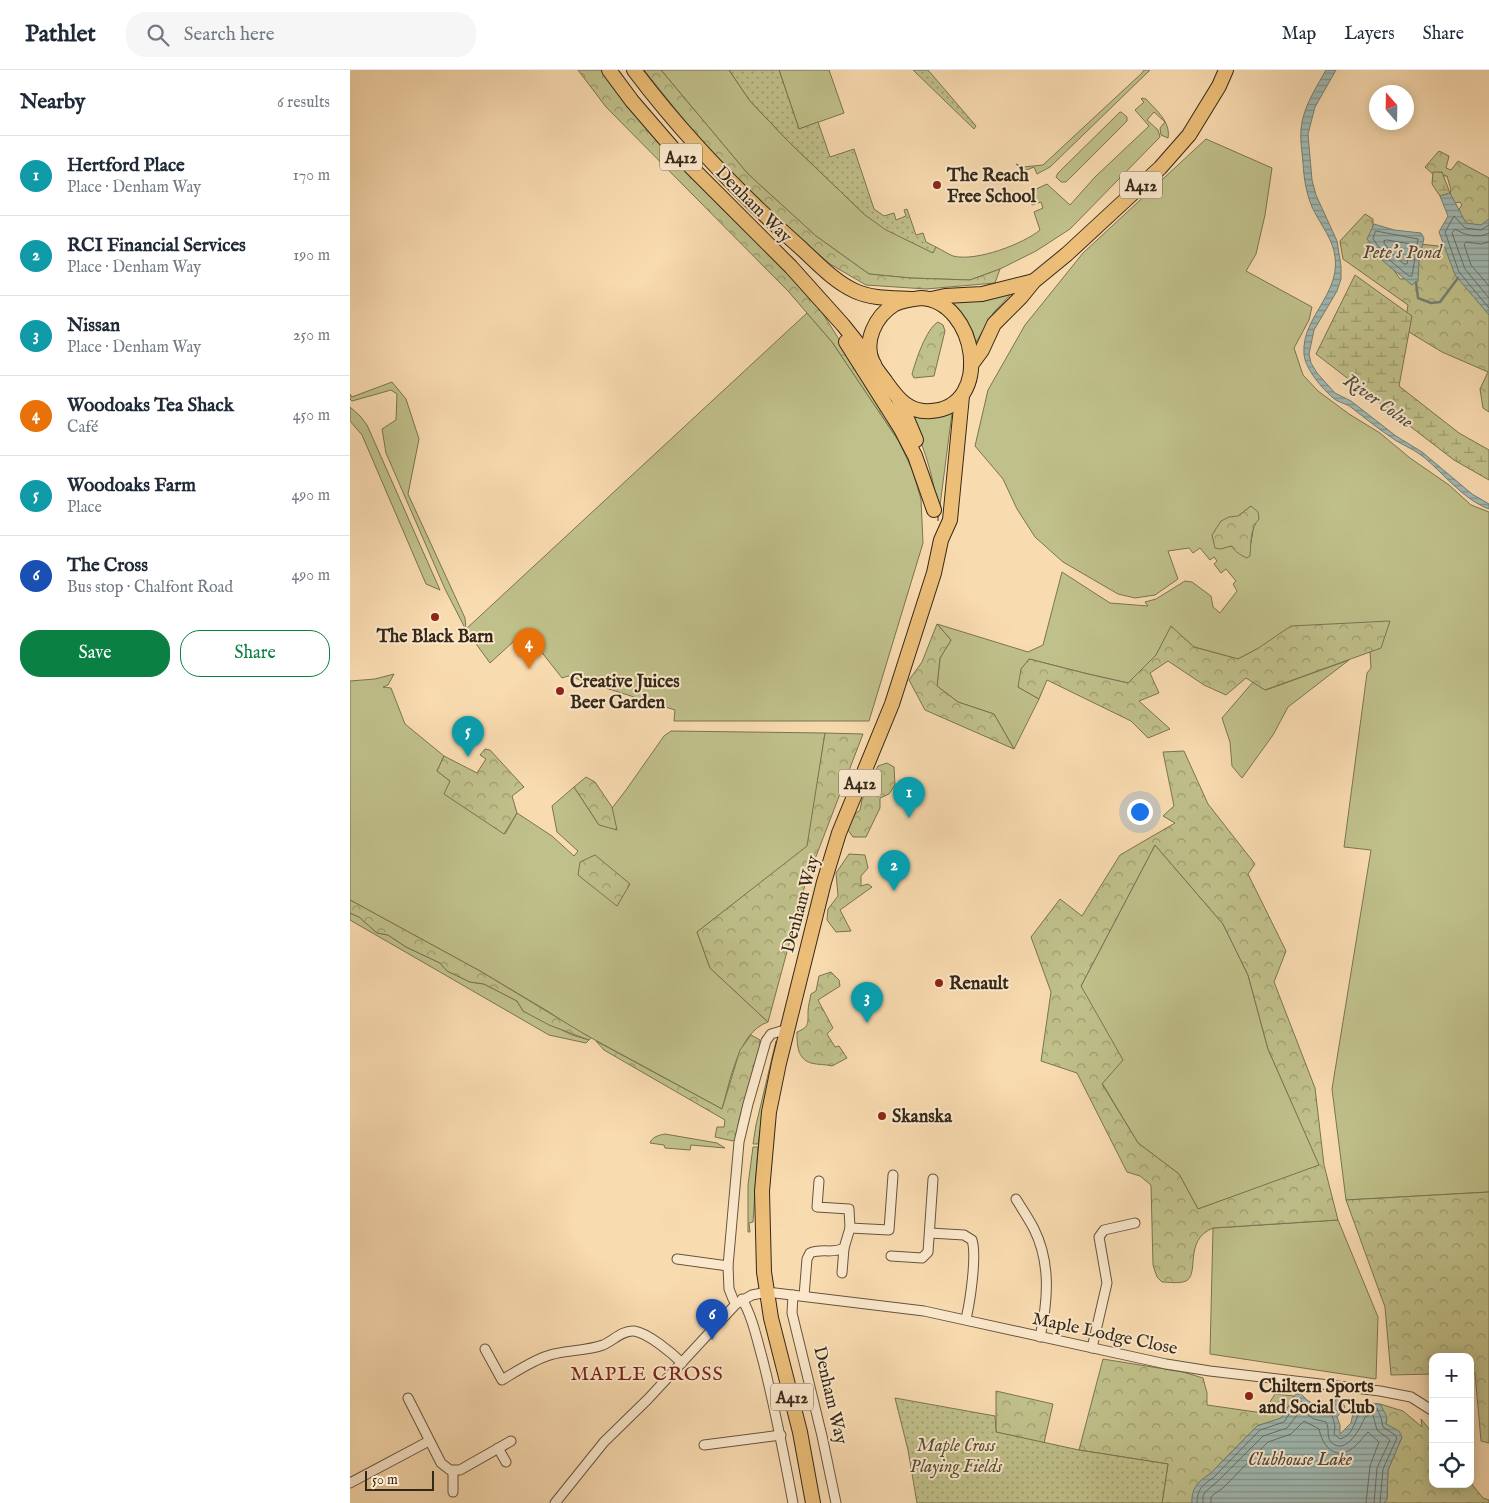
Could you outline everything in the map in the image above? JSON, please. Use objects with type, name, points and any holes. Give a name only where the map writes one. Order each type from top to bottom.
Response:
[{"type":"main road","name":"Denham Way","points":[[609,70],[632,101],[676,152],[791,267],[843,325],[874,364]]},
{"type":"main road","name":"Denham Way","points":[[634,70],[655,98],[708,157],[774,225],[819,265],[856,292],[876,297],[911,299]]},
{"type":"main road","name":"A412","points":[[971,365],[982,350],[994,324],[1022,297],[1034,281],[1067,254],[1160,168],[1194,128],[1219,86],[1226,70]]},
{"type":"main road","name":"A412","points":[[931,299],[945,296],[982,294],[1034,281]]},
{"type":"main road","points":[[911,299],[931,299],[945,306],[958,321],[966,335],[971,358],[968,381],[962,396],[947,407],[932,411],[912,409],[898,399],[874,364],[870,354],[874,327],[882,316],[896,304],[911,299]]},
{"type":"main road","name":"A412","points":[[824,305],[901,429],[915,456],[934,510]]},
{"type":"main road","name":"Denham Way","points":[[767,1292],[762,1191],[769,1112],[829,866],[840,833],[892,704],[934,573],[941,540],[950,520],[962,396]]},
{"type":"main road","name":"Denham Way","points":[[898,399],[926,467],[941,540]]},
{"type":"main road","name":"A412","points":[[767,1292],[771,1318],[808,1470],[813,1503]]},
{"type":"street","points":[[788,1029],[771,1034],[766,1041],[748,1104],[739,1142],[728,1266],[729,1289],[750,1315],[755,1330],[781,1435],[793,1503]]},
{"type":"street","points":[[850,1228],[888,1230],[893,1175]]},
{"type":"street","points":[[890,1256],[922,1258],[928,1252],[933,1179]]},
{"type":"street","points":[[819,1181],[817,1207],[849,1209],[850,1228],[844,1248],[842,1273]]},
{"type":"street","points":[[1016,1199],[1037,1235],[1046,1267],[1047,1288],[1040,1336]]},
{"type":"street","points":[[1092,1348],[1107,1283],[1099,1237],[1104,1230],[1135,1223]]},
{"type":"street","points":[[930,1233],[964,1235],[972,1240],[972,1270],[966,1319]]},
{"type":"street","points":[[804,1296],[810,1253],[817,1250],[837,1251],[844,1248]]},
{"type":"street","points":[[677,1259],[728,1266]]},
{"type":"street","points":[[555,1503],[604,1442],[739,1302],[752,1295],[767,1292]]},
{"type":"street","name":"Maple Lodge Close","points":[[767,1292],[924,1311],[1157,1362],[1210,1371],[1392,1393],[1411,1398],[1429,1409]]},
{"type":"street","name":"Denham Way","points":[[793,1295],[792,1313],[836,1503]]},
{"type":"street","points":[[485,1349],[502,1380],[544,1357],[604,1344],[631,1331],[638,1332],[657,1343],[671,1352],[682,1363]]},
{"type":"street","points":[[408,1398],[429,1441],[445,1467],[453,1471],[460,1470],[511,1441]]},
{"type":"street","points":[[704,1445],[781,1435]]},
{"type":"street","points":[[350,1483],[429,1441]]},
{"type":"street","points":[[498,1448],[506,1462]]},
{"type":"street","points":[[452,1492],[453,1471]]},
{"type":"green space","points":[[578,70],[601,70],[631,108],[722,209],[789,273],[818,306],[901,438],[898,440],[832,342],[788,291],[606,107]]},
{"type":"green space","points":[[644,70],[661,70],[748,174],[816,236],[869,274],[910,278],[970,280],[1000,269],[995,283],[926,289],[866,285],[830,264],[778,219],[704,145]]},
{"type":"green space","points":[[661,70],[729,70],[750,101],[789,142],[865,215],[907,240],[933,252],[936,247],[953,256],[963,257],[986,254],[1011,246],[1040,230],[1034,212],[1043,208],[1041,202],[1032,205],[1029,196],[1032,195],[1032,191],[1047,184],[1070,205],[1095,177],[1149,126],[1135,110],[1144,102],[1142,98],[1146,99],[1165,122],[1154,112],[1147,120],[1158,130],[1160,137],[1070,229],[1036,251],[1000,269],[970,280],[910,278],[869,274],[816,236],[748,174]]},
{"type":"green space","points":[[729,70],[779,70],[799,129],[818,122],[830,157],[854,149],[874,209],[884,216],[894,213],[896,220],[906,216],[904,210],[907,209],[916,235],[923,233],[926,242],[936,247],[933,253],[886,230],[865,215],[789,142],[750,101]]},
{"type":"green space","points":[[779,70],[829,70],[844,113],[799,129]]},
{"type":"green space","points":[[913,70],[928,70],[976,126],[974,129]]},
{"type":"green space","points":[[1144,70],[1150,70],[1050,167],[1037,174],[1034,167],[1024,171],[1016,164],[1023,167],[1043,165]]},
{"type":"green space","points":[[1120,112],[1127,117],[1127,121],[1066,182],[1061,182],[1056,177],[1058,173]]},
{"type":"green space","points":[[1165,122],[1168,138],[1161,135],[1160,128]]},
{"type":"green space","points":[[1206,139],[1272,168],[1265,215],[1256,254],[1246,271],[1312,307],[1309,320],[1294,348],[1303,375],[1318,391],[1349,414],[1380,433],[1410,458],[1449,485],[1471,505],[1489,512],[1489,1192],[1346,1200],[1332,1089],[1371,850],[1344,847],[1367,673],[1371,668],[1370,652],[1257,649],[1238,659],[1194,647],[1171,627],[1156,655],[1128,683],[1029,659],[1018,687],[1039,699],[1014,749],[994,714],[958,702],[937,686],[940,658],[951,640],[937,624],[1028,652],[1043,645],[1062,572],[1110,603],[1148,606],[1145,602],[1156,599],[1185,581],[1192,582],[1211,596],[1213,607],[1220,613],[1237,591],[1233,584],[1236,581],[1226,569],[1221,573],[1214,564],[1217,561],[1214,557],[1210,560],[1200,548],[1193,553],[1189,548],[1168,551],[1178,579],[1155,595],[1135,598],[1118,594],[1063,562],[1035,537],[1017,509],[1003,479],[975,446],[988,390],[1025,325],[1083,253]],"holes":[[[1251,506],[1254,524],[1251,543],[1238,516]]]},
{"type":"green space","points":[[1439,151],[1449,156],[1446,168],[1451,170],[1458,161],[1489,178],[1489,231],[1467,227],[1455,215],[1462,205],[1460,202],[1455,203],[1449,199],[1451,190],[1447,176],[1435,176],[1425,167]]},
{"type":"green space","points":[[1433,172],[1442,172],[1450,193],[1440,196],[1432,184]]},
{"type":"green space","points":[[1365,214],[1373,219],[1373,240],[1400,279],[1415,278],[1419,244],[1448,247],[1489,301],[1489,412],[1483,408],[1480,389],[1488,372],[1442,352],[1404,329],[1408,305],[1343,259],[1340,241]]},
{"type":"green space","points":[[1355,275],[1412,316],[1399,386],[1459,433],[1489,450],[1489,480],[1454,460],[1316,354]]},
{"type":"green space","points":[[1013,292],[994,312],[975,344],[968,323],[953,302],[984,301]]},
{"type":"green space","points":[[807,313],[832,342],[898,440],[912,469],[921,499],[923,543],[869,721],[674,721],[675,710],[568,676],[562,678],[525,631],[490,663],[466,630],[445,589],[386,453],[382,429],[396,420],[397,394],[391,390],[352,401],[350,394],[352,397],[392,382],[406,399],[419,439],[408,494],[465,618],[466,629]]},
{"type":"green space","points":[[938,322],[943,325],[945,331],[934,376],[914,378],[912,374],[922,345],[929,331]]},
{"type":"green space","points":[[350,407],[367,425],[440,590],[426,584],[362,435],[350,421]]},
{"type":"green space","points":[[951,412],[938,521],[935,493],[929,468],[911,417],[934,418]]},
{"type":"green space","points":[[1251,506],[1258,512],[1259,519],[1252,531],[1250,556],[1247,558],[1242,556],[1231,546],[1221,549],[1215,548],[1212,535],[1221,521],[1229,517],[1238,516]]},
{"type":"green space","points":[[1390,621],[1381,648],[1265,690],[1246,678],[1226,695],[1204,685],[1168,661],[1150,673],[1159,693],[1139,701],[1170,729],[1148,738],[1131,721],[1047,680],[1039,699],[1018,687],[1021,669],[1029,659],[1128,683],[1156,655],[1171,626],[1194,647],[1238,659],[1257,649],[1291,626]]},
{"type":"green space","points":[[937,624],[951,640],[940,658],[937,686],[958,702],[994,714],[1014,749],[925,710],[909,680],[922,662]]},
{"type":"green space","points":[[1349,660],[1288,707],[1273,735],[1242,778],[1232,766],[1230,742],[1222,718],[1253,682],[1266,690]]},
{"type":"green space","points":[[394,674],[388,685],[383,687],[391,688],[405,724],[444,756],[437,771],[505,834],[517,813],[552,836],[574,856],[578,851],[557,832],[552,806],[574,787],[599,825],[664,736],[671,731],[825,733],[808,846],[697,932],[710,968],[768,1022],[749,1036],[742,1047],[732,1072],[722,1109],[573,1028],[480,971],[350,900],[350,681],[375,679]]},
{"type":"green space","points":[[825,733],[863,734],[805,885],[768,1022],[710,968],[697,932],[807,846]]},
{"type":"green space","points":[[485,749],[490,750],[524,787],[512,796],[517,813],[504,834],[444,794],[450,781],[437,771],[444,756],[477,773],[486,759],[480,755]]},
{"type":"green space","points":[[1184,751],[1208,804],[1255,864],[1248,874],[1286,951],[1274,982],[1315,1088],[1324,1165],[1338,1220],[1213,1228],[1204,1233],[1198,1240],[1190,1277],[1186,1281],[1177,1283],[1162,1282],[1157,1277],[1153,1265],[1151,1185],[1140,1176],[1127,1172],[1077,1073],[1041,1061],[1051,992],[1031,937],[1060,899],[1082,916],[1120,855],[1175,823],[1163,816],[1174,806],[1163,752]],"holes":[[[1155,845],[1223,924],[1248,975],[1268,1049],[1319,1165],[1198,1209],[1179,1174],[1138,1143],[1102,1084],[1123,1060],[1081,986]]]},
{"type":"green space","points":[[887,763],[894,767],[895,785],[889,794],[880,798],[880,808],[866,837],[853,837],[848,830],[847,824],[860,810],[862,800],[878,766]]},
{"type":"green space","points":[[586,777],[595,782],[612,807],[617,830],[599,825],[574,787]]},
{"type":"green space","points":[[1155,845],[1223,924],[1248,975],[1268,1049],[1320,1166],[1198,1209],[1179,1174],[1138,1143],[1102,1083],[1081,986]]},
{"type":"green space","points":[[849,854],[865,855],[868,868],[861,876],[861,886],[868,884],[872,887],[840,910],[851,931],[836,932],[827,920],[828,909],[838,896],[836,873]]},
{"type":"green space","points":[[595,855],[630,884],[617,906],[578,875],[580,862]]},
{"type":"green space","points":[[350,900],[480,971],[591,1038],[589,1040],[549,1025],[523,1011],[517,1001],[484,984],[470,982],[447,971],[440,963],[406,947],[388,935],[377,933],[359,917],[350,913]]},
{"type":"green space","points":[[350,913],[359,917],[377,933],[388,935],[406,947],[440,963],[447,971],[470,982],[484,984],[517,1001],[523,1011],[572,1035],[589,1040],[586,1043],[549,1035],[350,920]]},
{"type":"green space","points":[[831,972],[839,980],[840,986],[818,1000],[833,1028],[827,1034],[835,1047],[839,1046],[847,1058],[832,1066],[806,1061],[800,1055],[797,1037],[797,1032],[807,1025],[811,994],[816,991],[819,976]]},
{"type":"green space","points":[[751,1035],[760,1040],[760,1046],[739,1120],[736,1138],[733,1141],[715,1137],[717,1127],[724,1127],[725,1120],[604,1050],[596,1041],[722,1109],[740,1050]]},
{"type":"green space","points":[[776,1041],[777,1044],[758,1144],[753,1144],[756,1125]]},
{"type":"green space","points":[[665,1134],[717,1143],[725,1148],[691,1145],[690,1150],[665,1148],[664,1145],[650,1143],[654,1138]]},
{"type":"green space","points":[[753,1147],[758,1147],[753,1222],[749,1223],[750,1232],[748,1232],[748,1185]]},
{"type":"green space","points":[[1489,1192],[1489,1443],[1481,1441],[1474,1373],[1474,1353],[1429,1353],[1429,1374],[1391,1375],[1385,1307],[1346,1200]]},
{"type":"green space","points":[[1338,1220],[1378,1317],[1376,1379],[1210,1354],[1213,1228]]},
{"type":"green space","points":[[1103,1359],[1183,1372],[1203,1378],[1207,1393],[1207,1405],[1263,1413],[1275,1394],[1294,1396],[1283,1416],[1277,1420],[1257,1426],[1203,1480],[1195,1491],[1192,1503],[1162,1503],[1168,1464],[1079,1450]]},
{"type":"green space","points":[[996,1391],[1053,1404],[1044,1443],[996,1432]]},
{"type":"green space","name":"Maple Cross Playing Fields","points":[[895,1398],[995,1416],[996,1432],[1079,1450],[1168,1464],[1162,1503],[917,1503],[908,1450]]},
{"type":"green space","points":[[1380,1404],[1403,1411],[1422,1427],[1421,1419],[1429,1429],[1429,1488],[1474,1487],[1483,1498],[1489,1500],[1489,1503],[1384,1503],[1387,1499],[1388,1470],[1402,1437],[1386,1424],[1386,1417]]},
{"type":"water","points":[[1326,70],[1336,70],[1315,107],[1308,134],[1312,180],[1316,195],[1337,241],[1341,279],[1337,291],[1314,330],[1309,354],[1311,363],[1317,373],[1335,393],[1351,401],[1396,436],[1422,452],[1472,494],[1489,504],[1489,509],[1479,505],[1461,492],[1421,455],[1389,436],[1350,406],[1334,399],[1307,366],[1304,354],[1305,340],[1309,328],[1328,292],[1335,266],[1332,245],[1308,196],[1301,141],[1304,113]]},
{"type":"water","points":[[1450,193],[1466,223],[1481,225],[1489,219],[1489,315],[1455,275],[1439,232],[1448,216],[1440,196]]},
{"type":"water","name":"Pete's Pond","points":[[1374,224],[1394,230],[1421,233],[1424,238],[1419,261],[1418,281],[1412,285],[1383,261],[1367,239]]},
{"type":"water","name":"Clubhouse Lake","points":[[1296,1394],[1301,1394],[1324,1411],[1332,1407],[1336,1399],[1340,1398],[1345,1407],[1337,1417],[1340,1425],[1340,1434],[1351,1423],[1356,1409],[1371,1403],[1380,1404],[1387,1417],[1386,1424],[1399,1431],[1402,1437],[1388,1470],[1387,1499],[1384,1503],[1192,1503],[1194,1490],[1199,1483],[1257,1426],[1281,1418]]},
{"type":"waterway","points":[[1416,282],[1418,298],[1431,303],[1440,302],[1458,278]]},
{"type":"place","name":"The Reach Free School","points":[[937,185]]},
{"type":"place","name":"The Black Barn","points":[[435,617]]},
{"type":"place","name":"Woodoaks Tea Shack","points":[[529,669]]},
{"type":"place","name":"Creative Juices Beer Garden","points":[[560,691]]},
{"type":"place","name":"Woodoaks Farm","points":[[468,757]]},
{"type":"place","name":"Hertford Place","points":[[909,818]]},
{"type":"place","name":"RCI Financial Services","points":[[894,891]]},
{"type":"place","name":"Renault","points":[[939,983]]},
{"type":"place","name":"Nissan","points":[[867,1023]]},
{"type":"place","name":"Skanska","points":[[882,1116]]},
{"type":"place","name":"The Cross","points":[[712,1340]]},
{"type":"place","name":"Chiltern Sports and Social Club","points":[[1249,1396]]},
{"type":"district","name":"MAPLE CROSS","points":[[647,1373]]},
{"type":"water label","name":"River Colne","points":[[1379,400]]}]
